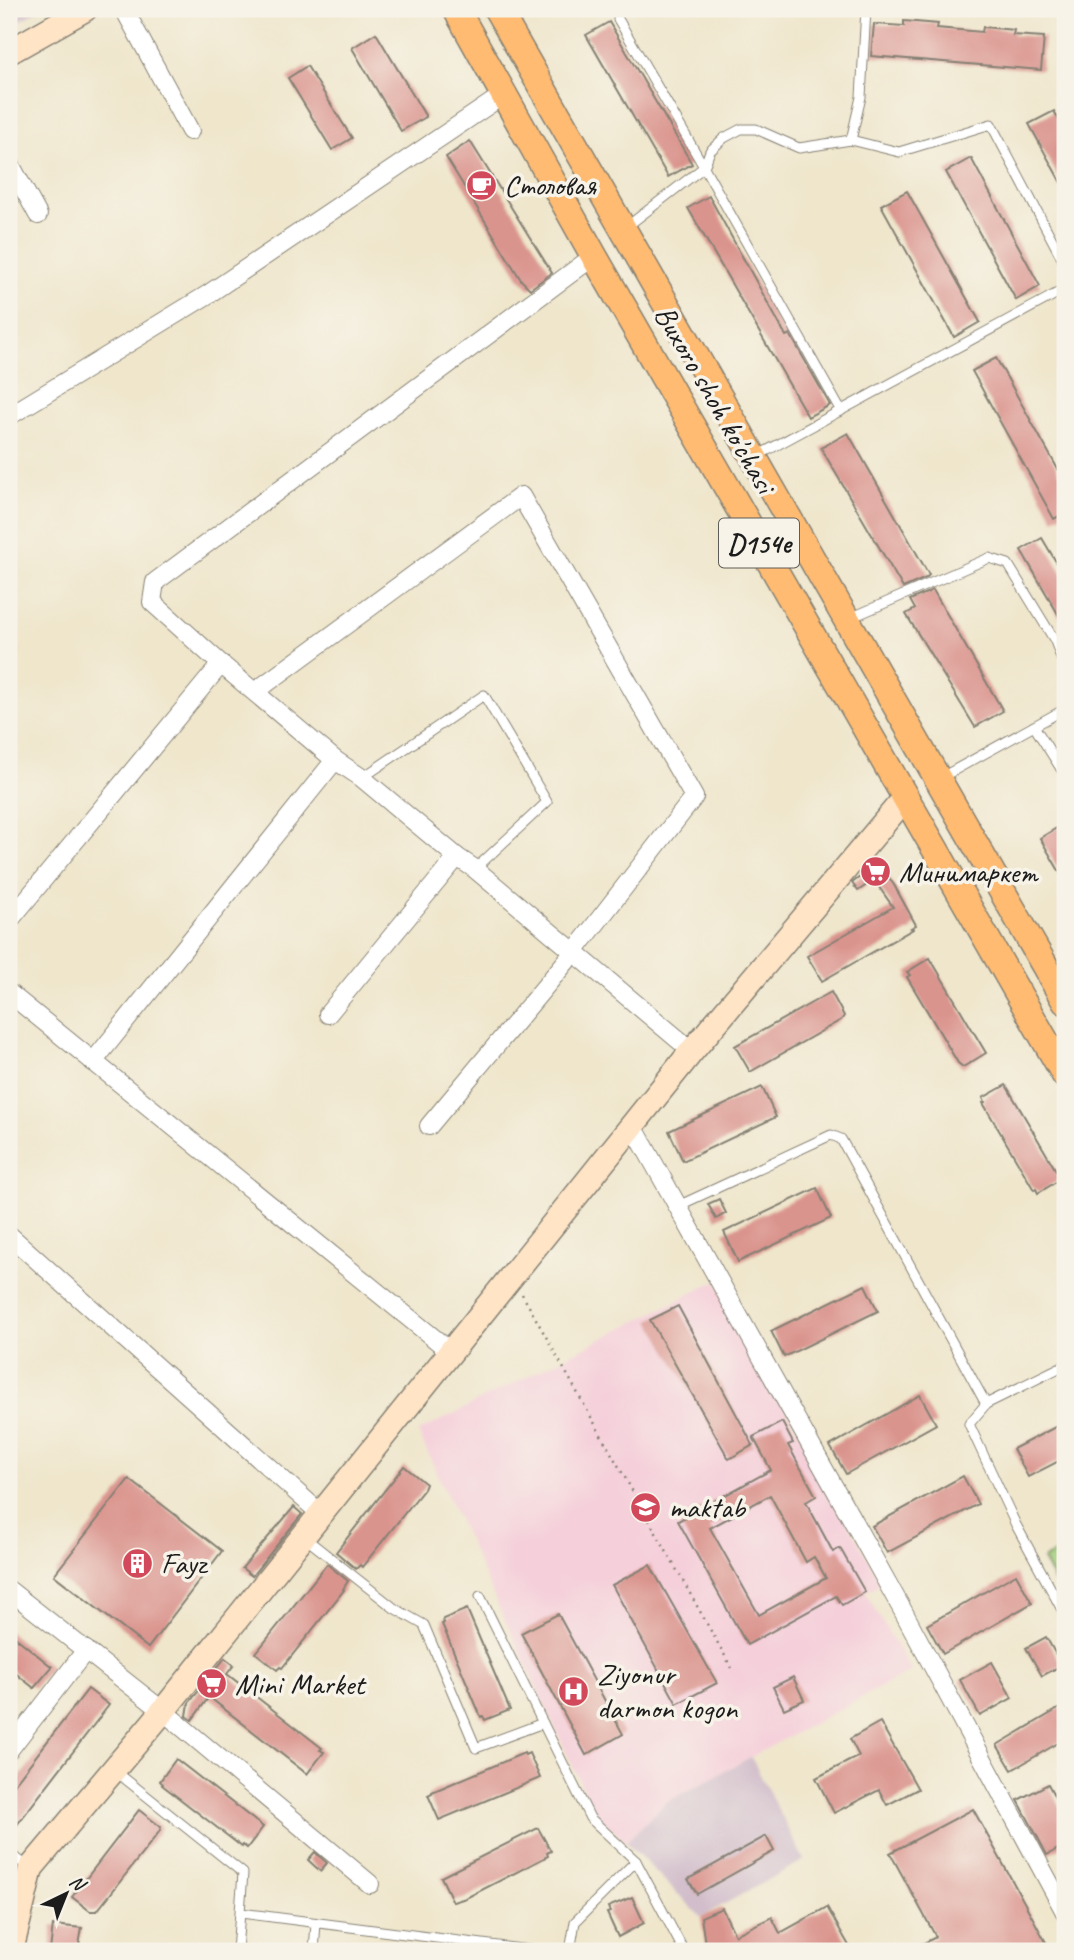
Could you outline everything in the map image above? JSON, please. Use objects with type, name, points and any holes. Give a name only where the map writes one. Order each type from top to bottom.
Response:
[{"type":"main road","name":"Buxoro shoh ko'chasi","points":[[456,9],[594,256],[1065,1075]]},
{"type":"main road","name":"Buxoro shoh ko'chasi","points":[[497,9],[1065,1001]]},
{"type":"main road","points":[[489,68],[492,55],[499,48],[521,48]]},
{"type":"street","points":[[9,52],[85,9]]},
{"type":"street","points":[[124,9],[190,131]]},
{"type":"street","points":[[9,416],[207,295],[503,95]]},
{"type":"street","points":[[9,162],[38,215]]},
{"type":"street","points":[[594,256],[155,582],[152,602],[335,760],[362,778],[475,869],[692,1051]]},
{"type":"street","points":[[256,691],[520,496],[694,797],[574,952],[429,1126]]},
{"type":"street","points":[[9,921],[221,664]]},
{"type":"street","points":[[93,1062],[335,760]]},
{"type":"street","points":[[11,1951],[31,1868],[163,1710],[692,1051],[905,798]]},
{"type":"street","points":[[328,1014],[457,857]]},
{"type":"street","points":[[9,993],[451,1352]]},
{"type":"street","points":[[633,1126],[896,1599],[1065,1912]]},
{"type":"street","points":[[9,1234],[321,1514]]},
{"type":"street","points":[[9,1590],[163,1710],[370,1884]]},
{"type":"street","points":[[9,1750],[86,1650]]},
{"type":"lane","points":[[851,140],[861,97],[866,9]]},
{"type":"lane","points":[[618,19],[841,411]]},
{"type":"lane","points":[[624,229],[704,167],[710,151],[724,138],[741,129],[755,129],[799,148],[851,140],[899,152],[991,124],[1065,264]]},
{"type":"lane","points":[[754,458],[1065,289]]},
{"type":"lane","points":[[847,620],[866,609],[989,558],[1008,564],[1055,641],[1065,669]]},
{"type":"lane","points":[[362,778],[484,695],[547,802],[475,869]]},
{"type":"lane","points":[[937,779],[1065,709]]},
{"type":"lane","points":[[1034,726],[1065,775]]},
{"type":"lane","points":[[678,1206],[831,1135],[841,1139],[986,1404]]},
{"type":"lane","points":[[1065,1366],[986,1404],[969,1424],[1016,1525],[1065,1615]]},
{"type":"lane","points":[[303,1536],[394,1608],[424,1625],[476,1748],[543,1723]]},
{"type":"lane","points":[[480,1596],[590,1818],[636,1861],[684,1951]]},
{"type":"lane","points":[[113,1770],[243,1873],[237,1951]]},
{"type":"lane","points":[[9,1853],[31,1868]]},
{"type":"lane","points":[[570,1951],[575,1922],[636,1861]]},
{"type":"lane","points":[[241,1913],[537,1951]]},
{"type":"lane","points":[[314,1951],[316,1923]]},
{"type":"path","points":[[512,1276],[734,1672]]},
{"type":"shaded area","points":[[9,9],[40,9],[9,27]]},
{"type":"shaded area","points":[[9,637],[21,650],[9,673]]},
{"type":"shaded area","name":"maktab","points":[[716,1281],[881,1583],[865,1592],[911,1671],[665,1803],[626,1842],[594,1812],[418,1432]]},
{"type":"shaded area","points":[[751,1757],[804,1860],[701,1917],[626,1842],[665,1803]]},
{"type":"green space","points":[[1065,1547],[1065,1600],[1043,1560]]},
{"type":"building","points":[[904,21],[938,24],[937,28],[982,32],[983,27],[1014,30],[1013,35],[1044,37],[1041,70],[871,56],[874,24],[904,26]]},
{"type":"building","points":[[609,22],[692,164],[668,177],[586,35]]},
{"type":"building","points":[[376,33],[426,117],[401,131],[352,48]]},
{"type":"building","points":[[307,66],[352,138],[332,150],[288,78]]},
{"type":"building","points":[[1054,111],[1065,131],[1065,190],[1029,124]]},
{"type":"building","points":[[470,141],[552,273],[530,289],[521,280],[446,157]]},
{"type":"building","points":[[971,158],[1040,286],[1016,300],[946,172]]},
{"type":"building","points":[[907,191],[980,322],[954,337],[881,205]]},
{"type":"building","points":[[709,196],[786,336],[790,334],[830,405],[808,417],[688,208]]},
{"type":"building","points":[[996,358],[1065,482],[1065,513],[1054,519],[972,371]]},
{"type":"building","points":[[848,433],[929,575],[926,578],[903,588],[821,448]]},
{"type":"building","points":[[1042,538],[1065,577],[1065,626],[1021,550]]},
{"type":"building","points":[[933,590],[1003,711],[975,727],[906,614],[915,609],[910,600]]},
{"type":"building","points":[[1065,823],[1065,881],[1040,838]]},
{"type":"building","points":[[879,863],[916,925],[822,981],[807,956],[893,907],[874,880],[858,891],[852,883]]},
{"type":"building","points":[[930,958],[986,1053],[963,1067],[958,1063],[907,977],[910,975],[907,972]]},
{"type":"building","points":[[831,992],[844,1016],[841,1020],[750,1072],[735,1046]]},
{"type":"building","points":[[1006,1085],[1061,1179],[1038,1193],[983,1103],[983,1098]]},
{"type":"building","points":[[762,1087],[776,1117],[683,1161],[669,1131]]},
{"type":"building","points":[[817,1188],[831,1218],[738,1262],[724,1232]]},
{"type":"building","points":[[719,1199],[726,1213],[716,1219],[708,1204]]},
{"type":"building","points":[[865,1285],[878,1311],[784,1357],[771,1331]]},
{"type":"building","points":[[678,1306],[753,1445],[729,1459],[650,1320]]},
{"type":"building","points":[[920,1395],[936,1424],[846,1474],[830,1446]]},
{"type":"building","points":[[782,1422],[793,1443],[788,1445],[816,1496],[806,1502],[833,1552],[840,1548],[865,1592],[842,1605],[836,1596],[747,1645],[678,1521],[771,1470],[753,1437]],"holes":[[[770,1495],[806,1562],[814,1557],[826,1578],[759,1615],[710,1528]]]},
{"type":"building","points":[[1065,1422],[1065,1458],[1028,1477],[1013,1449]]},
{"type":"building","points":[[404,1466],[426,1484],[424,1489],[362,1567],[360,1565],[356,1569],[336,1552]]},
{"type":"building","points":[[963,1476],[978,1504],[887,1553],[872,1526]]},
{"type":"building","name":"Fayz","points":[[129,1479],[222,1551],[148,1648],[54,1575]]},
{"type":"building","points":[[294,1507],[302,1514],[252,1576],[242,1568]]},
{"type":"building","points":[[327,1564],[348,1581],[344,1590],[282,1668],[277,1670],[256,1653]]},
{"type":"building","points":[[650,1565],[717,1683],[677,1704],[612,1585]]},
{"type":"building","points":[[1016,1574],[1032,1603],[943,1654],[927,1625]]},
{"type":"building","points":[[467,1609],[510,1710],[485,1720],[481,1717],[442,1624],[443,1619]]},
{"type":"building","points":[[558,1614],[623,1734],[586,1755],[521,1633]]},
{"type":"building","points":[[9,1632],[52,1667],[34,1688],[9,1668]]},
{"type":"building","points":[[1046,1637],[1062,1665],[1042,1676],[1026,1648]]},
{"type":"building","points":[[225,1658],[234,1665],[227,1674],[322,1748],[320,1750],[324,1752],[307,1774],[209,1697],[192,1720],[187,1716],[189,1703]]},
{"type":"building","points":[[992,1662],[1012,1698],[980,1716],[960,1680]]},
{"type":"building","points":[[793,1677],[804,1700],[784,1709],[773,1687]]},
{"type":"building","points":[[88,1689],[109,1705],[9,1835],[9,1791]]},
{"type":"building","points":[[1065,1705],[1065,1739],[1012,1770],[997,1745]]},
{"type":"building","points":[[880,1722],[918,1789],[887,1805],[879,1790],[834,1813],[816,1778],[859,1756],[850,1739]]},
{"type":"building","points":[[529,1753],[540,1778],[439,1820],[428,1795]]},
{"type":"building","points":[[176,1759],[263,1827],[247,1848],[243,1845],[242,1847],[162,1785],[160,1781]]},
{"type":"building","points":[[1048,1784],[1065,1816],[1065,1845],[1047,1855],[1018,1800]]},
{"type":"building","points":[[973,1809],[1048,1946],[1039,1951],[908,1951],[936,1937],[890,1853]]},
{"type":"building","points":[[139,1810],[161,1827],[159,1832],[97,1911],[90,1911],[72,1897]]},
{"type":"building","points":[[538,1828],[551,1851],[547,1853],[548,1856],[453,1902],[441,1877]]},
{"type":"building","points":[[766,1836],[774,1851],[697,1894],[688,1879]]},
{"type":"building","points":[[315,1852],[327,1863],[320,1871],[308,1860]]},
{"type":"building","points":[[632,1897],[644,1923],[618,1937],[607,1913],[610,1912],[608,1907]]},
{"type":"building","points":[[827,1907],[852,1951],[706,1951],[701,1917],[722,1908],[735,1935],[772,1917],[780,1933]]},
{"type":"building","points":[[53,1925],[82,1928],[78,1951],[50,1951]]},
{"type":"place","name":"Столовая","points":[[481,185]]},
{"type":"place","name":"Минимаркет","points":[[876,872]]},
{"type":"place","name":"maktab","points":[[646,1507]]},
{"type":"place","name":"Fayz","points":[[138,1563]]},
{"type":"place","name":"Mini Market","points":[[212,1684]]},
{"type":"place","name":"Ziyonur darmon kogon","points":[[574,1691]]}]
